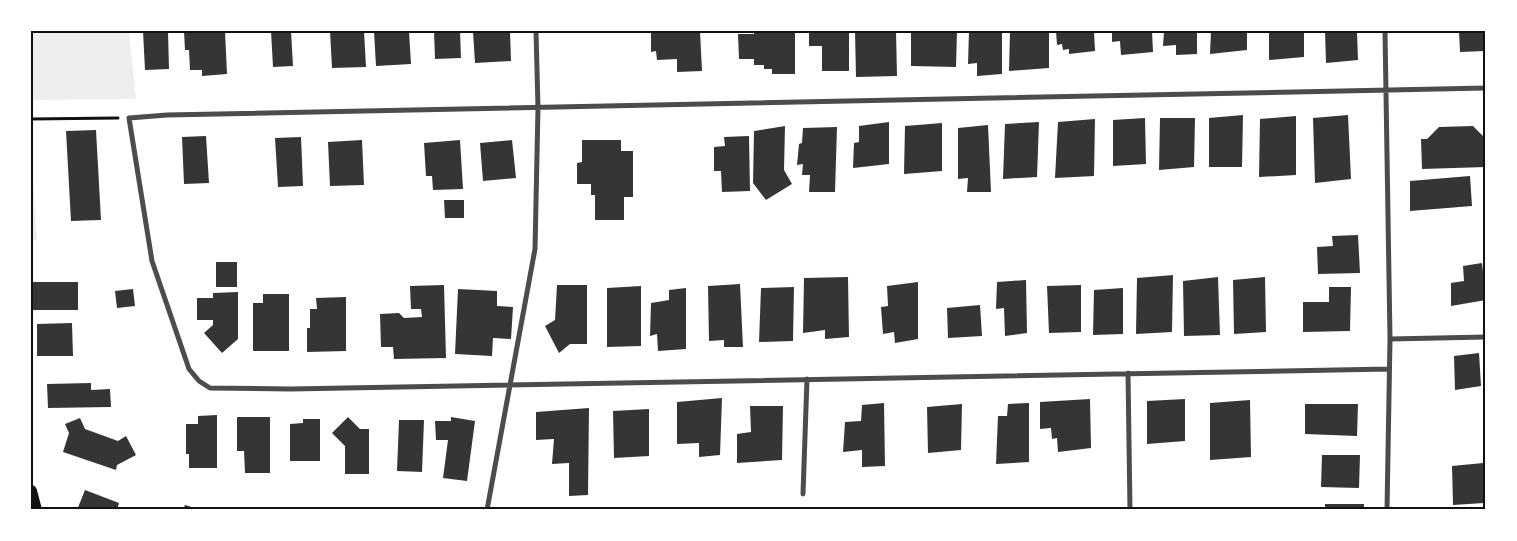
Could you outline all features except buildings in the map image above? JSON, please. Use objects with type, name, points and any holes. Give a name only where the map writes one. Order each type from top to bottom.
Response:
[{"type":"main road","points":[[31,491],[36,510]]},
{"type":"street","points":[[487,510],[535,249],[538,108],[536,31]]},
{"type":"street","points":[[1385,31],[1390,339],[1387,510]]},
{"type":"street","points":[[1389,368],[291,389],[210,388],[199,381],[189,370],[152,261],[129,118],[167,115],[1486,88]]},
{"type":"street","points":[[1390,339],[1486,337]]},
{"type":"street","points":[[1128,373],[1130,510]]},
{"type":"street","points":[[803,494],[806,379]]},
{"type":"path","points":[[31,119],[129,118]]},
{"type":"shaded area","points":[[31,31],[129,31],[136,99],[31,100]]},
{"type":"shaded area","points":[[31,147],[37,240],[31,240]]}]
